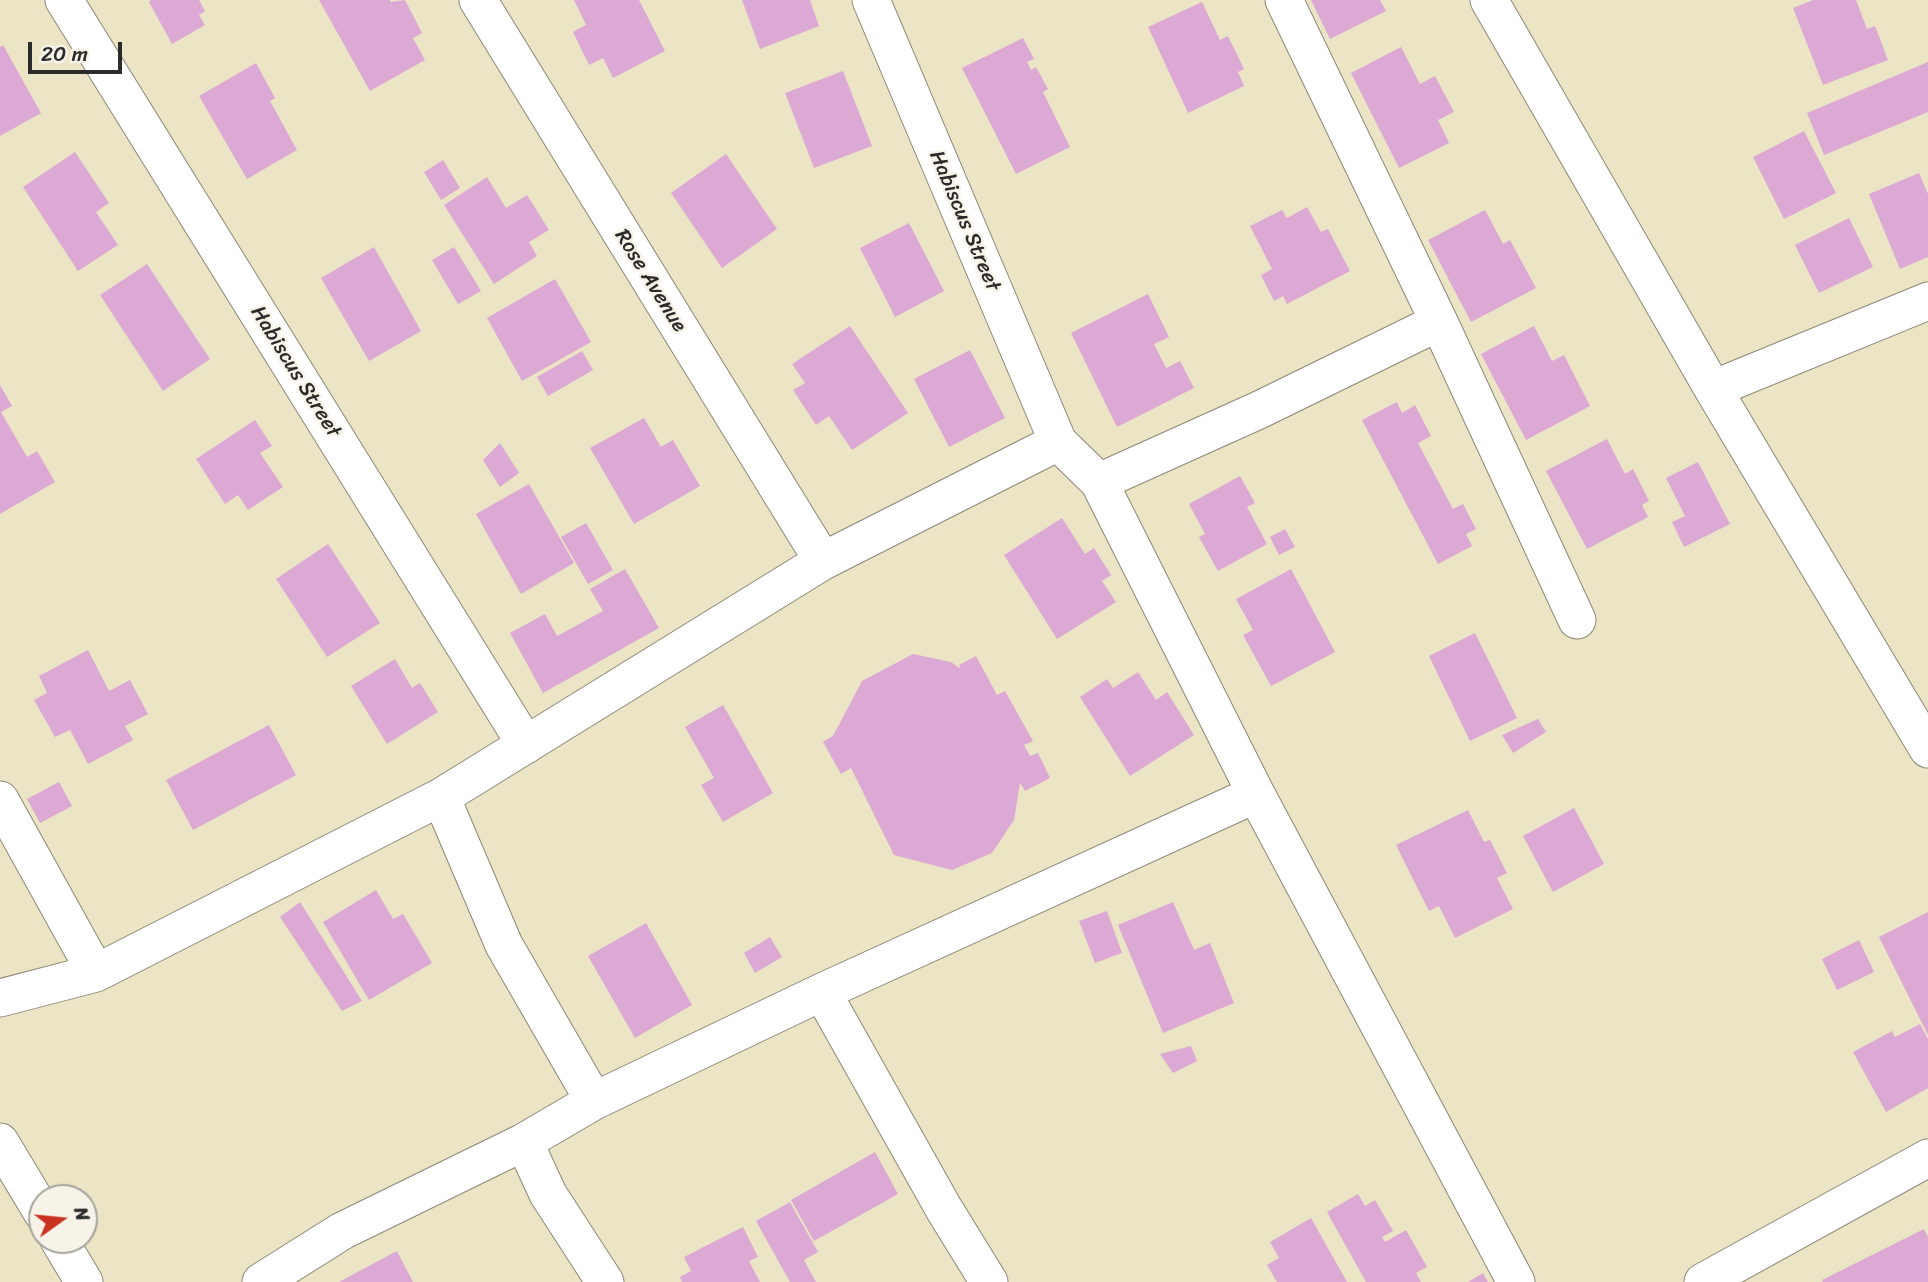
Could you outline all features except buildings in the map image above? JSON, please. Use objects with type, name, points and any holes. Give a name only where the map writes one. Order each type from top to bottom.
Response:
[{"type":"street","name":"Habiscus Street","points":[[64,0],[526,745]]},
{"type":"street","name":"Rose Avenue","points":[[478,0],[823,561]]},
{"type":"street","name":"Habiscus Street","points":[[871,0],[1058,442]]},
{"type":"street","points":[[1284,0],[1439,323],[1577,620]]},
{"type":"street","points":[[1490,0],[1713,389],[1928,749]]},
{"type":"street","points":[[1713,389],[1928,301]]},
{"type":"street","points":[[1099,482],[1259,410],[1439,323]]},
{"type":"street","points":[[0,998],[96,973],[441,797],[823,561],[1058,442],[1099,482],[1256,794],[1516,1282]]},
{"type":"street","points":[[261,1282],[342,1231],[524,1142],[594,1101],[822,992],[1256,794]]},
{"type":"street","points":[[441,797],[504,945],[594,1101]]},
{"type":"street","points":[[0,800],[96,973]]},
{"type":"street","points":[[822,992],[944,1209],[989,1282]]},
{"type":"street","points":[[524,1142],[548,1194],[605,1282]]},
{"type":"street","points":[[0,1143],[28,1189]]},
{"type":"street","points":[[1703,1282],[1928,1158]]},
{"type":"street","points":[[67,1254],[84,1282]]}]
